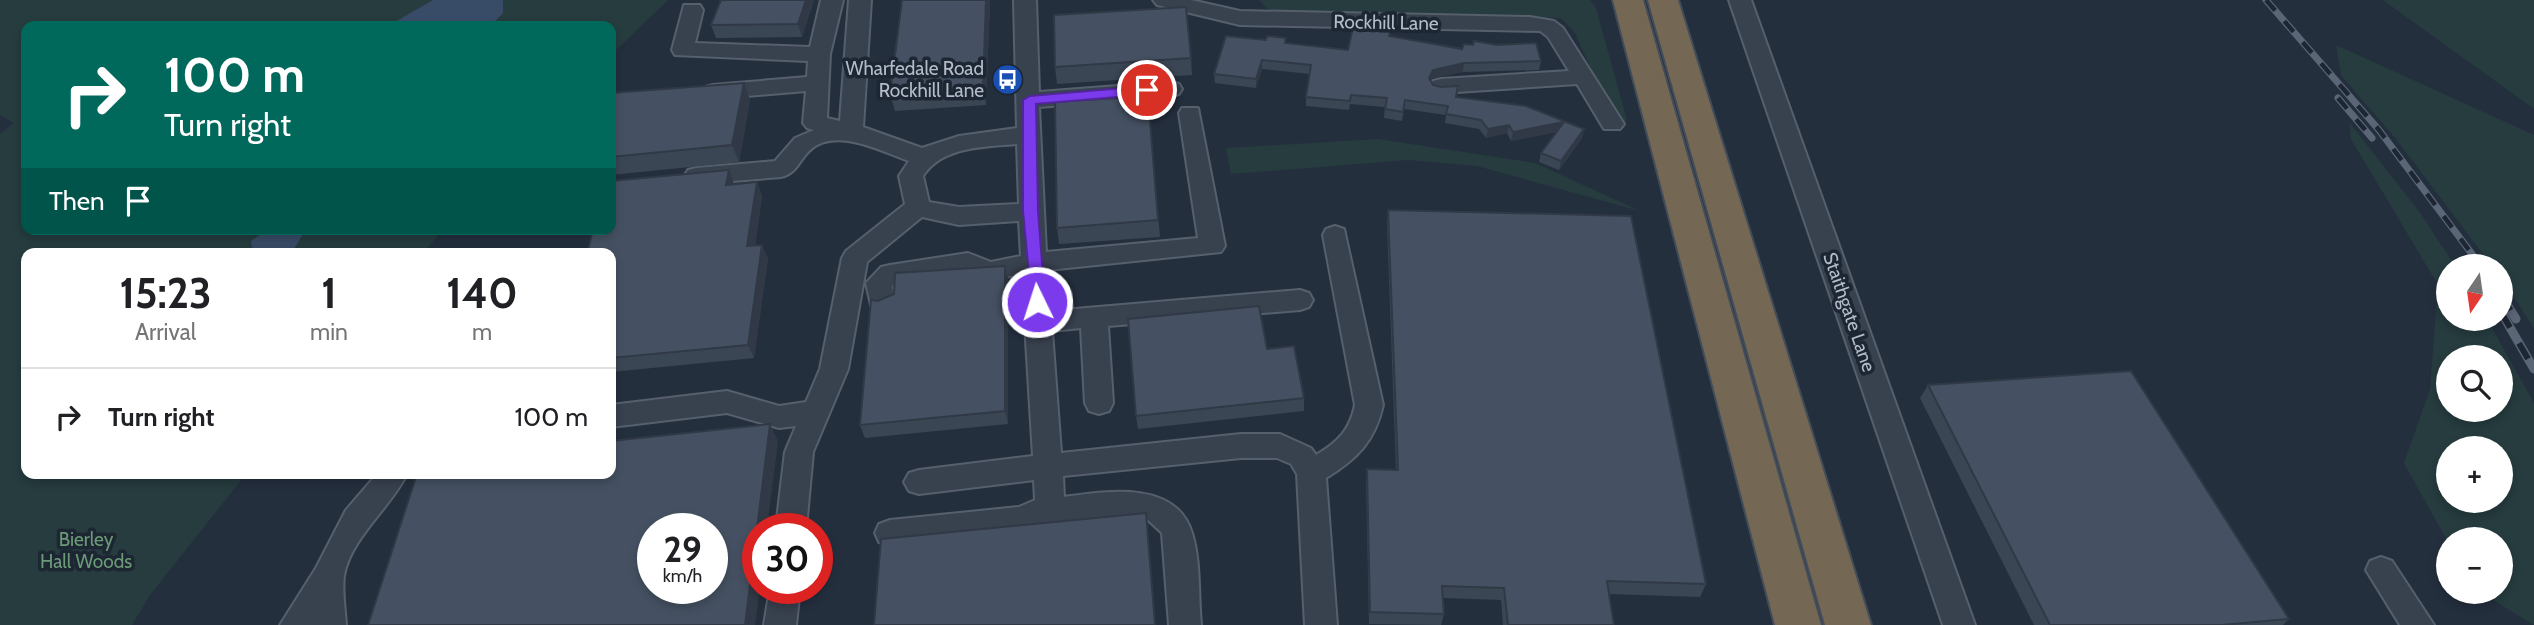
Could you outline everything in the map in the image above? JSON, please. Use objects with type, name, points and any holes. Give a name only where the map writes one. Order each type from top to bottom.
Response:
[{"type":"highway","points":[[1637,2],[1798,625]]},
{"type":"highway","points":[[1637,2],[1848,625]]},
{"type":"street","points":[[832,0],[819,54],[815,123],[851,131],[924,158]]},
{"type":"street","points":[[851,131],[860,0]]},
{"type":"street","points":[[1025,0],[1030,100],[1031,211],[1048,451],[1049,504],[1042,513]]},
{"type":"street","name":"Rockhill Lane","points":[[1164,0],[1240,18],[1540,25],[1551,28],[1560,35],[1581,77],[1612,124]]},
{"type":"street","name":"Staithgate Lane","points":[[1740,0],[1959,625]]},
{"type":"street","points":[[692,9],[683,50],[819,54]]},
{"type":"street","points":[[1441,86],[1581,77]]},
{"type":"street","points":[[694,94],[819,83]]},
{"type":"street","points":[[1030,100],[1171,89]]},
{"type":"street","points":[[881,302],[879,284],[890,274],[968,262],[988,271],[1000,271],[1034,262],[1212,246],[1190,113]]},
{"type":"street","points":[[676,178],[781,169],[789,164],[799,146],[812,139],[851,131]]},
{"type":"street","points":[[918,207],[911,176],[924,158],[975,141],[1029,135]]},
{"type":"street","points":[[918,207],[941,216],[967,217],[1031,211]]},
{"type":"street","points":[[793,513],[799,452],[834,369],[855,258],[918,207]]},
{"type":"street","points":[[1311,472],[1350,449],[1366,425],[1369,405],[1335,235]]},
{"type":"street","points":[[1039,322],[1300,300]]},
{"type":"street","points":[[1094,317],[1099,402]]},
{"type":"street","points":[[616,415],[727,402],[779,417],[815,419]]},
{"type":"street","points":[[919,482],[1048,451],[1280,446],[1301,456],[1311,472],[1321,625]]},
{"type":"street","points":[[296,625],[329,574],[356,519],[379,496],[390,479]]},
{"type":"street","points":[[890,533],[1019,520],[1042,513],[1122,504],[1147,505],[1161,510],[1176,530],[1185,625]]},
{"type":"street","points":[[2381,570],[2418,625]]},
{"type":"street","points":[[329,574],[330,625]]},
{"type":"street","points":[[780,625],[783,604]]},
{"type":"green space","name":"Bierley Hall Woods","points":[[0,0],[668,0],[616,50],[616,21],[21,21],[21,235],[438,235],[428,248],[21,248],[21,479],[242,479],[150,595],[132,625],[0,625],[0,134],[14,123],[0,115]]},
{"type":"green space","points":[[1259,0],[1590,0],[1596,8],[1627,120],[1618,130],[1575,33],[1561,18],[1271,12]]},
{"type":"green space","points":[[2383,0],[2534,0],[2534,109]]},
{"type":"green space","points":[[2336,45],[2534,135],[2534,328],[2513,296],[2513,254],[2483,254],[2396,139],[2341,75]]},
{"type":"green space","points":[[2349,122],[2421,214],[2447,254],[2436,254],[2436,282],[2351,139]]},
{"type":"green space","points":[[1378,139],[1535,163],[1640,211],[1477,166],[1408,160],[1231,174],[1226,148]]},
{"type":"green space","points":[[2436,311],[2436,331],[2494,331],[2502,345],[2436,345],[2436,422],[2513,422],[2513,365],[2534,403],[2534,625],[2500,604],[2513,604],[2513,527],[2440,527],[2404,463],[2430,389]]},
{"type":"water","points":[[433,0],[503,0],[503,13],[496,21],[397,21]]},
{"type":"water","points":[[260,235],[302,235],[295,248],[252,248],[251,241]]},
{"type":"building","points":[[721,0],[806,0],[798,24],[711,25]]},
{"type":"building","points":[[902,0],[986,0],[983,88],[890,94]]},
{"type":"building","points":[[1186,7],[1191,58],[1055,67],[1054,15]]},
{"type":"building","points":[[1353,28],[1390,32],[1389,36],[1462,49],[1464,44],[1473,45],[1474,41],[1497,45],[1536,43],[1541,61],[1464,63],[1433,70],[1429,78],[1433,85],[1458,86],[1456,97],[1526,106],[1584,129],[1561,161],[1541,153],[1564,122],[1513,132],[1509,125],[1488,129],[1481,120],[1446,114],[1448,106],[1405,100],[1403,112],[1385,109],[1387,98],[1351,95],[1350,101],[1306,97],[1311,65],[1262,60],[1256,79],[1214,74],[1226,36],[1266,40],[1267,36],[1286,38],[1285,43],[1348,50]]},
{"type":"building","points":[[744,83],[732,145],[616,157],[616,93]]},
{"type":"building","points":[[1148,96],[1158,220],[1057,228],[1055,102]]},
{"type":"building","points":[[729,170],[726,185],[757,182],[747,246],[762,245],[748,345],[616,358],[616,248],[588,248],[592,235],[616,235],[616,181]]},
{"type":"building","points":[[1388,210],[1631,216],[1706,584],[1607,581],[1614,625],[1508,625],[1504,588],[1442,586],[1444,614],[1370,612],[1367,469],[1398,470]]},
{"type":"building","points":[[1005,266],[1005,411],[860,425],[871,300],[878,301],[894,294],[895,273]]},
{"type":"building","points":[[1259,306],[1267,349],[1294,346],[1304,398],[1136,416],[1128,319]]},
{"type":"building","points":[[2131,371],[2289,619],[2221,625],[2050,625],[1928,385]]},
{"type":"building","points":[[770,424],[759,513],[742,513],[742,604],[748,604],[745,625],[368,625],[415,479],[616,479],[616,440]]},
{"type":"building","points":[[1146,513],[1155,625],[874,625],[881,539]]},
{"type":"railway","points":[[2266,0],[2379,130],[2472,254]]},
{"type":"railway","points":[[2338,98],[2372,138]]},
{"type":"railway","points":[[2513,314],[2516,319]]},
{"type":"railway","points":[[2512,331],[2534,369]]},
{"type":"place","name":"Wharfedale Road Rockhill Lane","points":[[1007,79]]},
{"type":"route","points":[[1037,302],[1031,211],[1030,100],[1147,90]]}]
